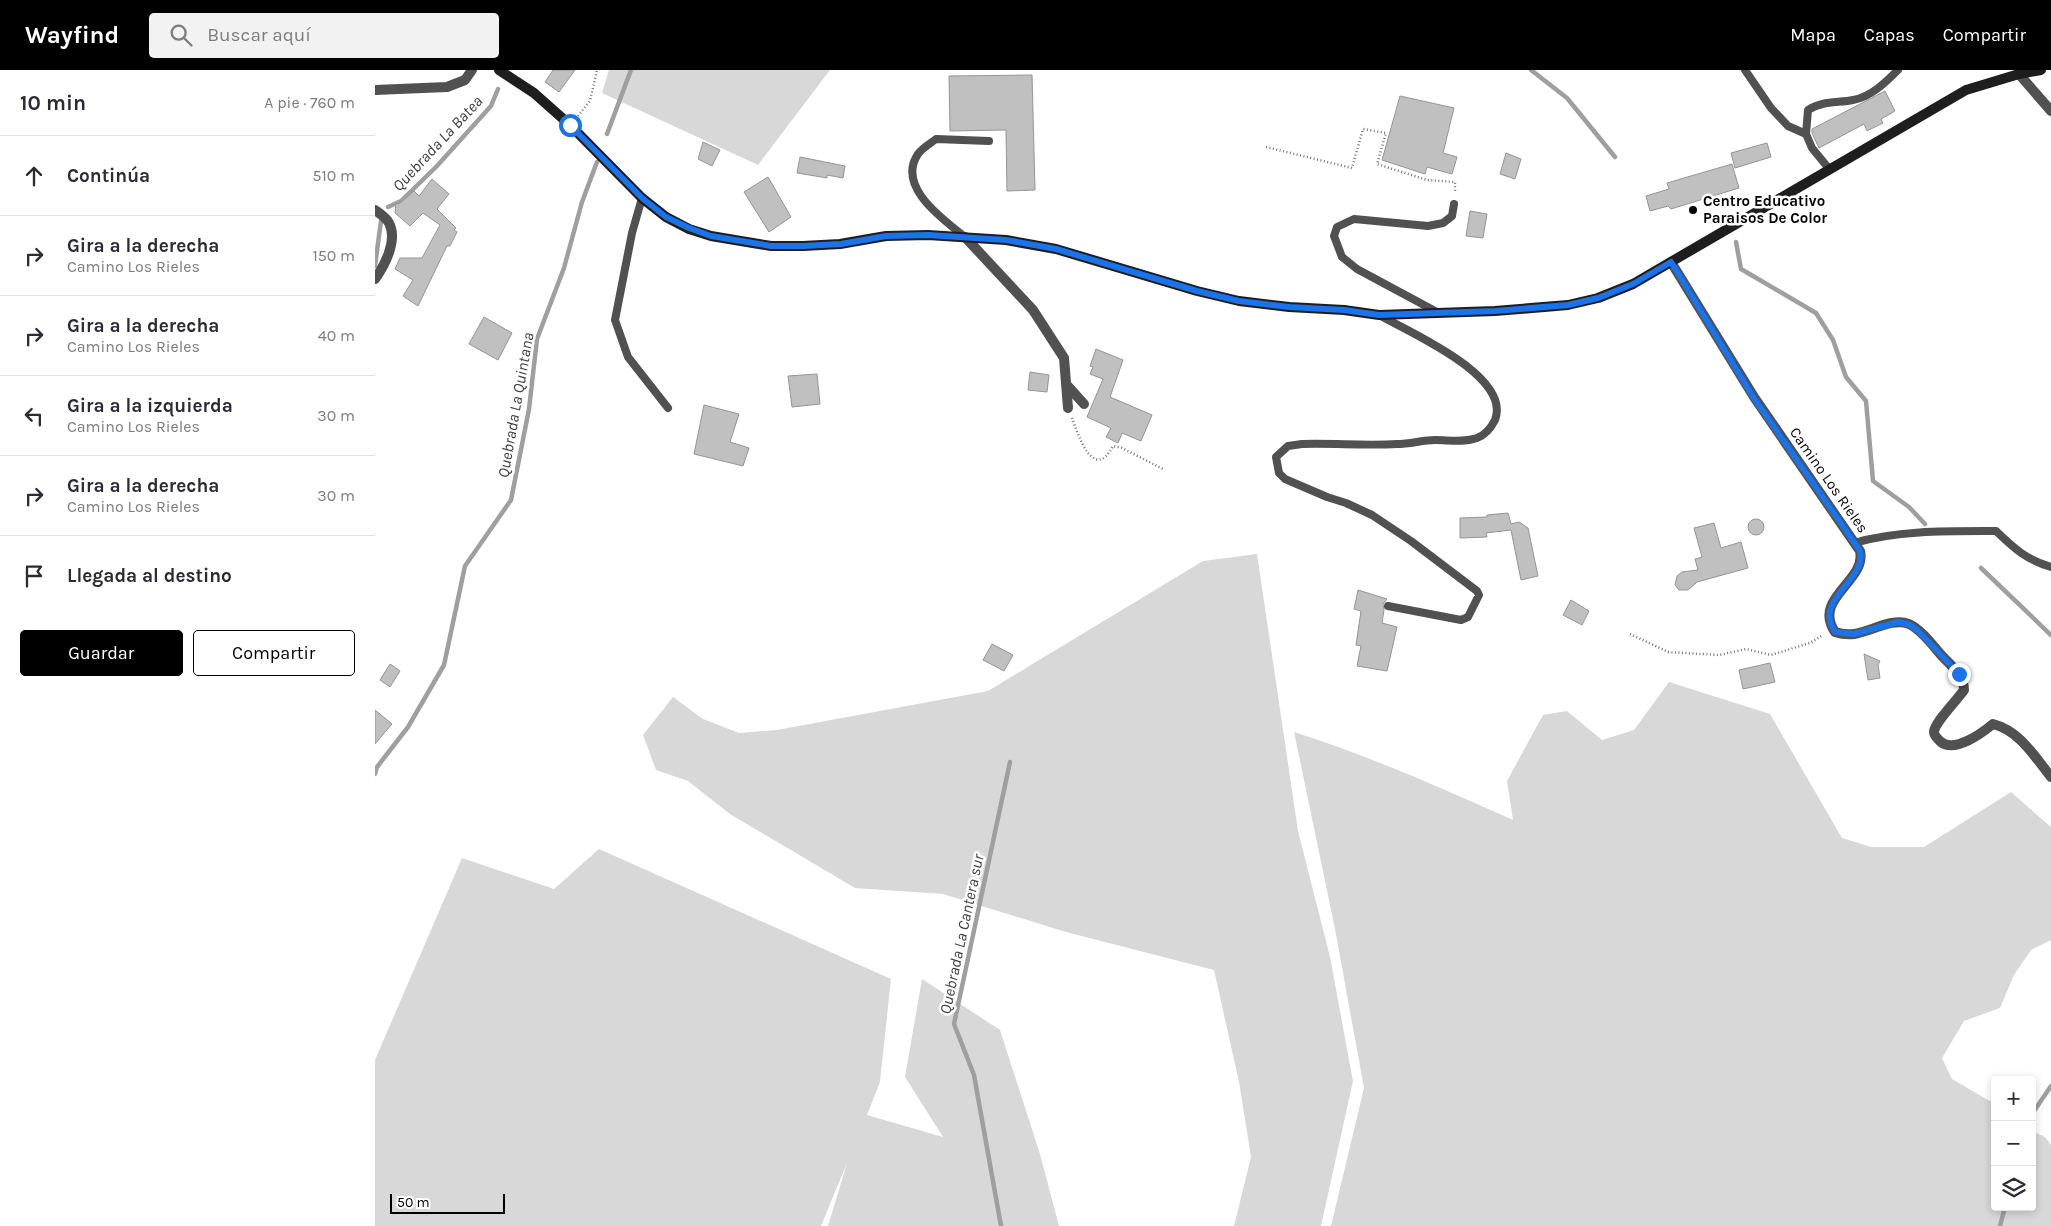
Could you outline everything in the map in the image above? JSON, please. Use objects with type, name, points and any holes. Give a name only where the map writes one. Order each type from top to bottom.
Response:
[{"type":"main road","points":[[499,70],[534,93],[570,125],[642,198],[666,217],[711,236],[771,246],[841,244],[886,236],[928,235],[1006,240],[1056,249],[1197,291],[1239,301],[1379,315],[1568,305],[1598,298],[1633,284],[1966,90],[2019,74],[2041,70]]},
{"type":"street","points":[[375,90],[447,88],[465,80],[472,70]]},
{"type":"street","points":[[2019,74],[2051,111]]},
{"type":"street","points":[[375,210],[389,222],[393,239],[379,274],[375,279]]},
{"type":"street","points":[[965,237],[1033,310],[1064,358],[1068,408]]},
{"type":"street","name":"Camino Los Rieles","points":[[1671,262],[1753,397],[1860,551],[1862,560],[1829,610],[1829,623],[1833,629]]},
{"type":"street","points":[[1066,384],[1084,404]]},
{"type":"street","points":[[1833,629],[1835,632],[1854,634],[1898,622],[1908,624],[1917,630],[1959,674],[1964,683],[1964,690],[1936,725],[1934,732],[1937,739],[1943,744],[1957,745],[1986,730],[1993,724],[2006,727],[2019,738],[2051,777]]},
{"type":"lane","points":[[1745,70],[1771,108],[1788,126],[1806,134]]},
{"type":"lane","points":[[1830,170],[1812,148],[1806,134],[1808,110],[1831,102],[1855,100],[1879,88],[1898,70]]},
{"type":"lane","points":[[965,237],[928,207],[915,187],[913,168],[919,153],[936,139],[989,141]]},
{"type":"lane","points":[[642,198],[632,233],[615,320],[628,357],[668,408]]},
{"type":"lane","points":[[1439,313],[1357,269],[1342,257],[1334,236],[1337,227],[1354,219],[1428,226],[1443,224],[1452,216],[1454,204]]},
{"type":"lane","points":[[1379,315],[1475,372],[1495,396],[1497,408],[1491,428],[1478,438],[1463,441],[1434,440],[1397,444],[1302,444],[1288,446],[1277,457],[1279,473],[1285,479],[1372,515],[1419,546],[1477,591],[1479,595],[1465,620],[1388,606]]},
{"type":"lane","points":[[1854,543],[1876,536],[1953,531],[1996,531],[2016,550],[2032,561],[2051,567]]},
{"type":"path","points":[[570,125],[590,101],[597,70]]},
{"type":"path","points":[[1266,147],[1352,168],[1363,129],[1386,133],[1377,164],[1427,180],[1455,182],[1454,204]]},
{"type":"path","points":[[1068,408],[1082,444],[1095,460],[1103,458],[1110,452],[1113,446],[1122,448],[1163,469]]},
{"type":"path","points":[[1631,634],[1668,652],[1719,654],[1746,648],[1771,655],[1810,643],[1833,629]]},
{"type":"shaded area","points":[[609,70],[830,70],[758,165],[602,93]]},
{"type":"shaded area","points":[[1257,554],[1298,831],[1330,957],[1353,1081],[1321,1226],[1234,1226],[1251,1157],[1239,1082],[1214,970],[1066,932],[943,894],[855,888],[730,814],[688,781],[656,770],[643,735],[673,697],[703,719],[739,733],[777,730],[988,691],[1203,561]]},
{"type":"shaded area","points":[[1669,682],[1770,714],[1842,838],[1871,847],[1924,847],[2011,792],[2051,827],[2051,940],[2031,950],[2014,975],[2000,1008],[1964,1021],[1942,1058],[1952,1079],[1991,1102],[1991,1211],[2036,1211],[2036,1133],[2045,1137],[2051,1145],[2051,1226],[1331,1226],[1364,1088],[1335,929],[1294,732],[1378,762],[1513,820],[1507,781],[1543,715],[1567,711],[1602,740],[1634,730]]},
{"type":"shaded area","points":[[599,849],[891,979],[880,1082],[867,1115],[943,1137],[905,1077],[922,979],[1000,1030],[1040,1154],[1059,1226],[828,1226],[847,1163],[821,1226],[375,1226],[375,1060],[462,858],[554,889]]},
{"type":"building","points":[[553,70],[575,70],[559,92],[545,82]]},
{"type":"building","points":[[1032,75],[1035,190],[1007,191],[1006,130],[950,131],[949,76]]},
{"type":"building","points":[[1885,91],[1895,111],[1881,119],[1883,123],[1867,131],[1864,124],[1819,148],[1812,129]]},
{"type":"building","points":[[1400,96],[1454,108],[1443,153],[1457,157],[1452,174],[1427,167],[1425,174],[1382,160]]},
{"type":"building","points":[[703,142],[720,150],[712,166],[698,159]]},
{"type":"building","points":[[1767,143],[1771,157],[1735,168],[1731,153]]},
{"type":"building","points":[[1506,153],[1521,159],[1515,179],[1500,174]]},
{"type":"building","points":[[800,157],[845,166],[843,178],[827,175],[827,178],[797,173]]},
{"type":"building","points":[[1732,164],[1739,188],[1671,209],[1668,206],[1650,211],[1646,196],[1669,189],[1667,183]]},
{"type":"building","points":[[768,177],[791,217],[769,232],[744,192]]},
{"type":"building","points":[[432,179],[449,194],[437,209],[456,228],[454,230],[457,232],[450,246],[447,246],[418,306],[403,296],[413,280],[395,269],[400,258],[422,258],[440,225],[423,213],[410,226],[395,213],[396,203],[399,204],[414,191],[419,196]]},
{"type":"building","points":[[1470,211],[1487,214],[1483,238],[1466,236]]},
{"type":"building","points":[[484,317],[512,333],[498,360],[469,344]]},
{"type":"building","points":[[1096,349],[1123,360],[1110,397],[1152,415],[1141,441],[1122,433],[1118,443],[1106,437],[1111,428],[1087,417],[1103,379],[1090,374],[1093,367],[1090,366]]},
{"type":"building","points":[[1030,372],[1049,375],[1047,392],[1028,390]]},
{"type":"building","points":[[817,374],[820,404],[792,407],[788,376]]},
{"type":"building","points":[[704,405],[739,414],[730,442],[749,448],[743,466],[694,454]]},
{"type":"building","points":[[1508,513],[1511,524],[1519,522],[1528,528],[1538,576],[1521,580],[1511,530],[1486,533],[1487,537],[1460,538],[1460,518],[1487,517],[1487,515]]},
{"type":"building","points":[[1756,519],[1762,521],[1764,527],[1762,533],[1756,535],[1750,533],[1748,527],[1750,521]]},
{"type":"building","points":[[1714,523],[1721,548],[1741,542],[1748,568],[1697,582],[1688,590],[1679,590],[1675,585],[1677,576],[1682,572],[1698,570],[1695,559],[1702,557],[1694,528]]},
{"type":"building","points":[[1358,590],[1387,599],[1383,604],[1382,623],[1397,627],[1387,671],[1357,666],[1361,646],[1356,645],[1361,611],[1354,609]]},
{"type":"building","points":[[1571,600],[1589,611],[1582,625],[1563,615]]},
{"type":"building","points":[[992,644],[1013,655],[1004,671],[983,660]]},
{"type":"building","points":[[1864,654],[1880,661],[1878,665],[1880,678],[1868,680]]},
{"type":"building","points":[[1770,663],[1775,682],[1743,689],[1739,670]]},
{"type":"building","points":[[390,664],[400,671],[390,687],[380,680]]},
{"type":"building","points":[[375,710],[392,724],[375,744]]},
{"type":"waterway","name":"Quebrada La Quintana","points":[[607,134],[631,70]]},
{"type":"waterway","points":[[1531,70],[1567,98],[1615,157]]},
{"type":"waterway","name":"Quebrada La Batea","points":[[388,207],[401,201],[436,167],[491,106],[498,89]]},
{"type":"waterway","name":"Quebrada La Quintana","points":[[375,774],[377,767],[408,727],[444,665],[465,566],[511,500],[529,409],[537,339],[564,268],[582,202],[597,162]]},
{"type":"waterway","name":"Quebrada La Batea","points":[[375,266],[381,221]]},
{"type":"waterway","points":[[1736,242],[1741,269],[1816,313],[1833,340],[1846,377],[1866,401],[1873,481],[1909,507],[1925,524]]},
{"type":"waterway","points":[[1981,568],[2051,635]]},
{"type":"waterway","name":"Quebrada La Cantera sur","points":[[1001,1226],[974,1075],[954,1024],[1010,762]]},
{"type":"waterway","points":[[2036,1108],[2051,1086]]},
{"type":"waterway","points":[[2000,1226],[2004,1211]]},
{"type":"place","name":"Centro Educativo Paraisos De Color","points":[[1693,210]]},
{"type":"route","points":[[570,125],[642,198],[666,217],[711,236],[771,246],[841,244],[886,236],[928,235],[1006,240],[1056,249],[1197,291],[1239,301],[1379,315],[1495,311],[1568,305],[1598,298],[1633,284],[1671,262],[1753,397],[1860,551],[1862,560],[1858,568],[1829,610],[1829,623],[1835,632],[1854,634],[1898,622],[1908,624],[1917,630],[1959,674]]}]
